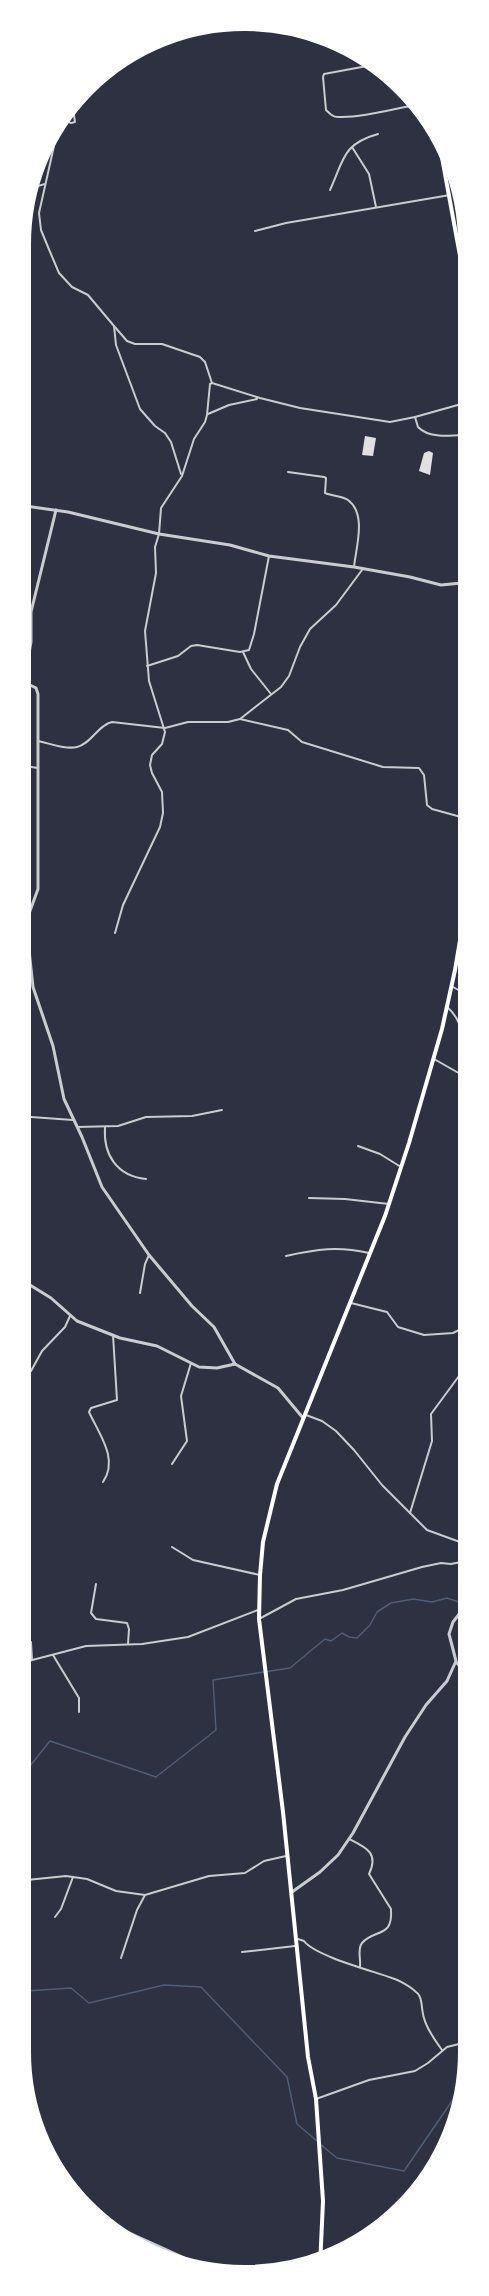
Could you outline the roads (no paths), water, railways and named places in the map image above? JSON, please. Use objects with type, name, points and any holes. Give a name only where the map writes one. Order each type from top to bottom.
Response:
[{"type":"main road","points":[[441,151],[462,263]]},
{"type":"main road","points":[[321,2255],[323,2222],[316,2098],[308,2057],[259,1614],[263,1542],[277,1484],[389,1204],[401,1167],[434,1059],[452,987],[462,928]]},
{"type":"street","points":[[368,66],[324,74],[322,77],[326,110],[330,114],[336,117],[353,116],[412,106]]},
{"type":"street","points":[[66,121],[75,122],[73,110]]},
{"type":"street","points":[[330,190],[339,174],[344,156],[366,137],[378,134]]},
{"type":"street","points":[[51,144],[54,146],[39,208],[39,222],[59,273],[72,287],[88,295],[128,342],[162,344],[200,357],[205,362],[212,383],[207,415],[190,449],[182,476],[161,508],[159,534],[155,547],[156,573],[145,631],[147,666],[152,695],[165,728],[162,744],[154,751],[150,765],[162,792],[164,813],[123,906],[115,933]]},
{"type":"street","points":[[352,147],[369,174],[376,207]]},
{"type":"street","points":[[34,187],[45,184]]},
{"type":"street","points":[[255,231],[450,195]]},
{"type":"street","points":[[114,326],[116,345],[140,409],[171,442],[182,476]]},
{"type":"street","points":[[212,383],[300,408],[390,422],[462,404]]},
{"type":"street","points":[[207,415],[239,401],[260,398]]},
{"type":"street","points":[[415,417],[418,428],[424,433],[462,434]]},
{"type":"street","points":[[288,472],[324,477],[326,478],[325,493],[346,499],[350,503],[359,519],[354,567]]},
{"type":"street","points":[[27,506],[56,510],[159,534],[230,544],[269,556],[354,567],[441,585],[462,583]]},
{"type":"street","points":[[27,665],[31,642],[31,612],[56,510]]},
{"type":"street","points":[[147,666],[178,656],[191,646],[197,645],[243,652],[249,650],[269,556]]},
{"type":"street","points":[[38,741],[76,747],[82,745],[105,724],[112,722],[165,728],[188,722],[228,722],[240,719],[272,695],[289,676],[304,637],[336,605],[362,570]]},
{"type":"street","points":[[243,652],[251,669],[272,695]]},
{"type":"street","points":[[27,684],[37,690],[38,741],[38,889],[27,918]]},
{"type":"street","points":[[240,719],[288,730],[302,741],[383,767],[419,768],[424,775],[427,805],[432,809],[462,817]]},
{"type":"street","points":[[27,766],[38,768]]},
{"type":"street","points":[[27,931],[33,987],[53,1046],[64,1099],[102,1187],[149,1255],[192,1306],[214,1327],[235,1364],[278,1388],[305,1417],[322,1421],[336,1431],[381,1485],[427,1530],[462,1543]]},
{"type":"street","points":[[452,987],[462,992]]},
{"type":"street","points":[[447,1007],[455,1014],[462,1031]]},
{"type":"street","points":[[434,1059],[462,1075]]},
{"type":"street","points":[[77,1127],[105,1127],[126,1124],[146,1117],[192,1116],[222,1110]]},
{"type":"street","points":[[27,1117],[73,1120]]},
{"type":"street","points":[[105,1127],[105,1145],[115,1163],[128,1175],[146,1179]]},
{"type":"street","points":[[358,1146],[380,1154],[401,1167]]},
{"type":"street","points":[[309,1198],[389,1204]]},
{"type":"street","points":[[286,1256],[327,1248],[346,1248],[369,1254]]},
{"type":"street","points":[[140,1293],[145,1264],[149,1255]]},
{"type":"street","points":[[27,1283],[51,1298],[74,1320],[113,1335],[157,1346],[199,1367],[217,1368],[235,1364]]},
{"type":"street","points":[[350,1303],[387,1312],[398,1327],[424,1335],[453,1333],[462,1330]]},
{"type":"street","points":[[27,1375],[42,1352],[65,1327],[70,1316]]},
{"type":"street","points":[[103,1482],[110,1471],[110,1458],[88,1412],[92,1408],[117,1400],[113,1335]]},
{"type":"street","points":[[172,1464],[187,1441],[181,1396],[191,1363]]},
{"type":"street","points":[[410,1513],[432,1441],[431,1414],[462,1374]]},
{"type":"street","points":[[172,1547],[193,1560],[260,1575]]},
{"type":"street","points":[[27,1662],[86,1646],[128,1645],[189,1637],[259,1614],[265,1616],[296,1599],[343,1590],[441,1563],[462,1562]]},
{"type":"street","points":[[96,1584],[91,1613],[96,1619],[127,1623],[128,1645]]},
{"type":"street","points":[[460,1613],[453,1622],[449,1635],[456,1661],[462,1668]]},
{"type":"street","points":[[31,1642],[32,1661]]},
{"type":"street","points":[[53,1654],[79,1698],[79,1712]]},
{"type":"street","points":[[290,1893],[333,1860],[349,1839],[405,1737],[426,1705],[447,1681],[456,1661]]},
{"type":"street","points":[[349,1839],[366,1848],[372,1856],[373,1865],[369,1874],[391,1909],[388,1928],[365,1941],[361,1946],[360,1967]]},
{"type":"street","points":[[27,1880],[58,1875],[74,1877],[87,1879],[116,1891],[145,1895],[209,1876],[245,1873],[264,1861],[286,1856]]},
{"type":"street","points":[[56,1917],[74,1877]]},
{"type":"street","points":[[121,1958],[137,1910],[145,1895]]},
{"type":"street","points":[[295,1939],[304,1941],[310,1948],[374,1974],[393,1978],[419,1994],[426,2024],[442,2050]]},
{"type":"street","points":[[242,1952],[296,1946]]},
{"type":"street","points":[[316,2098],[369,2080],[414,2071],[428,2063],[442,2050],[462,2044]]},
{"type":"street","points":[[117,2228],[198,2264]]},
{"type":"waterway","points":[[27,1770],[50,1741],[156,1777],[216,1730],[213,1680],[290,1668],[325,1639],[331,1641],[342,1633],[357,1638],[370,1625],[377,1612],[391,1603],[413,1599],[432,1602],[447,1598],[459,1602],[462,1606]]},
{"type":"waterway","points":[[27,1991],[71,1988],[89,2003],[164,1985],[201,1987],[287,2077],[297,2124],[317,2141]]},
{"type":"waterway","points":[[320,2144],[337,2158],[404,2171],[458,2092]]}]
